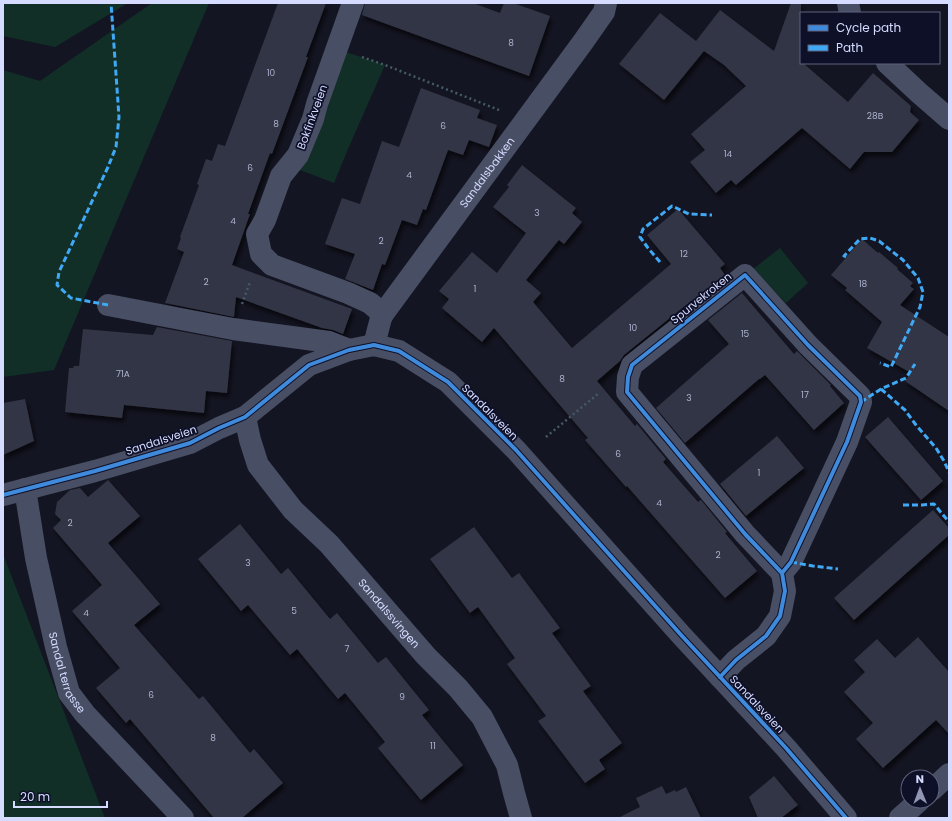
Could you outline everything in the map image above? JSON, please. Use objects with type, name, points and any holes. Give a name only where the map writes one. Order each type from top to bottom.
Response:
[{"type":"street","name":"Bokfinkveien","points":[[261,254],[257,234],[265,220],[281,176],[298,155],[353,3]]},
{"type":"street","name":"Sandalsbakken","points":[[374,345],[383,314],[604,12],[606,3]]},
{"type":"street","points":[[888,64],[949,119]]},
{"type":"street","points":[[261,254],[272,265],[348,293],[370,303],[383,314]]},
{"type":"street","name":"Spurvekroken","points":[[632,365],[745,275],[808,345],[860,396],[861,402],[847,442],[791,562],[782,572]]},
{"type":"street","points":[[108,305],[232,329],[329,342],[349,350]]},
{"type":"street","name":"Sandalsveien","points":[[3,495],[95,471],[190,443],[245,417],[309,365],[349,350],[374,345],[399,351],[448,382],[516,450],[682,636],[786,748],[846,818]]},
{"type":"street","points":[[632,365],[628,377],[627,392],[745,534],[782,572],[785,591],[780,616],[766,636],[736,660],[720,677]]},
{"type":"street","name":"Sandalssvingen","points":[[245,417],[258,465],[293,510],[329,544],[426,656],[458,688],[482,718],[508,765],[514,793],[522,818]]},
{"type":"street","name":"Sandal terrasse","points":[[25,489],[39,573],[56,647],[69,693],[85,714],[183,818]]},
{"type":"street","points":[[940,782],[949,774]]},
{"type":"street","points":[[900,818],[910,809]]},
{"type":"path","points":[[337,49],[385,65],[512,115],[522,123]]},
{"type":"path","points":[[232,329],[261,254]]},
{"type":"path","points":[[546,437],[632,365]]},
{"type":"green space","points":[[3,3],[128,3],[55,47],[3,36]]},
{"type":"green space","points":[[152,3],[209,3],[54,370],[3,377],[3,70],[40,81]]},
{"type":"green space","points":[[337,49],[385,65],[334,183],[284,164]]},
{"type":"green space","points":[[780,248],[808,283],[786,303],[753,269]]},
{"type":"green space","points":[[3,554],[105,818],[3,818]]},
{"type":"building","points":[[278,3],[326,3],[306,57],[308,57],[272,154],[270,153],[248,214],[250,214],[232,265],[352,309],[343,334],[236,297],[234,317],[165,303],[184,252],[177,249],[199,185],[197,184],[206,159],[212,161],[218,144],[225,146]]},
{"type":"building","points":[[365,3],[473,3],[500,13],[504,3],[513,3],[550,16],[529,76],[362,15]]},
{"type":"building","points":[[791,3],[801,3],[800,64],[804,64],[848,102],[873,73],[911,106],[910,112],[919,120],[892,152],[864,152],[850,169],[802,128],[736,185],[731,180],[716,193],[690,162],[705,150],[691,134],[746,86],[724,65],[704,51],[664,100],[619,64],[660,13],[696,41],[720,10],[774,51]]},
{"type":"building","points":[[421,88],[480,110],[477,118],[497,125],[489,147],[469,140],[463,155],[448,150],[426,210],[423,209],[417,225],[402,220],[385,265],[382,264],[373,290],[345,279],[355,254],[325,244],[342,198],[360,204],[382,141],[399,147]]},
{"type":"building","points":[[522,165],[576,208],[572,213],[582,222],[564,244],[559,240],[526,280],[541,293],[533,302],[572,348],[671,264],[647,235],[678,209],[725,264],[720,268],[725,275],[624,355],[620,361],[597,381],[635,426],[637,424],[666,459],[663,462],[698,502],[701,500],[727,532],[725,533],[757,571],[725,598],[585,440],[588,438],[494,328],[482,342],[442,308],[449,299],[439,291],[472,252],[497,273],[526,233],[493,207],[509,187],[507,185]]},
{"type":"building","points":[[862,239],[898,268],[897,269],[913,283],[910,286],[914,289],[900,305],[949,337],[949,411],[905,381],[911,373],[867,348],[882,322],[845,290],[847,288],[831,275]]},
{"type":"building","points":[[742,293],[794,354],[797,351],[831,385],[830,386],[844,403],[814,430],[765,375],[685,443],[656,408],[729,344],[708,320]]},
{"type":"building","points":[[157,327],[232,341],[227,393],[206,391],[204,413],[124,405],[122,418],[65,412],[69,368],[79,366],[83,329],[153,335]]},
{"type":"building","points":[[25,399],[34,441],[3,455],[3,403]]},
{"type":"building","points":[[888,417],[943,481],[921,500],[865,437]]},
{"type":"building","points":[[777,436],[804,468],[746,516],[720,484]]},
{"type":"building","points":[[108,480],[140,516],[108,543],[160,604],[134,625],[199,699],[203,696],[250,753],[254,749],[283,783],[242,818],[214,818],[130,719],[126,723],[96,688],[120,668],[72,611],[102,585],[53,528],[61,520],[55,514],[57,502],[70,490],[80,488],[88,497]]},
{"type":"building","points":[[933,510],[949,528],[949,535],[854,620],[834,598]]},
{"type":"building","points":[[240,524],[281,574],[288,568],[330,619],[337,613],[378,663],[386,657],[429,710],[422,715],[463,765],[421,800],[378,748],[385,742],[345,693],[338,699],[297,649],[290,655],[248,605],[241,611],[198,559]]},
{"type":"building","points":[[474,527],[512,578],[519,573],[560,628],[552,633],[591,686],[583,691],[622,743],[599,760],[605,769],[585,783],[538,721],[546,716],[507,664],[515,658],[478,607],[470,613],[430,559]]},
{"type":"building","points":[[918,637],[949,672],[949,734],[936,720],[883,768],[856,739],[873,723],[844,692],[865,672],[854,660],[877,639],[895,658]]},
{"type":"building","points":[[774,776],[798,805],[781,818],[758,818],[749,797]]},
{"type":"building","points":[[662,786],[666,794],[675,790],[676,792],[686,787],[701,818],[618,818],[640,807],[636,798]]},
{"type":"marked path","points":[[108,305],[71,298],[57,285],[59,272],[116,147],[119,117],[111,3]]},
{"type":"marked path","points":[[660,262],[640,237],[643,229],[672,206],[689,214],[712,215]]},
{"type":"marked path","points":[[846,257],[844,256],[860,239],[870,238],[879,241],[903,260],[918,278],[923,292],[920,307],[891,367],[880,363]]},
{"type":"marked path","points":[[861,402],[881,389],[906,378],[915,364]]},
{"type":"marked path","points":[[881,389],[905,410],[936,448],[949,472]]},
{"type":"marked path","points":[[903,505],[934,504],[949,522]]},
{"type":"marked path","points":[[791,562],[838,569]]},
{"type":"cycle path","points":[[720,677],[736,660],[766,636],[780,616],[785,591],[782,573],[791,562],[847,442],[861,402],[860,396],[808,345],[745,275],[632,365],[628,377],[627,392],[745,534],[782,573]]},
{"type":"cycle path","points":[[3,495],[95,471],[190,443],[245,417],[309,365],[349,350],[374,345],[399,351],[448,382],[516,450],[682,636],[786,748],[846,818]]}]
